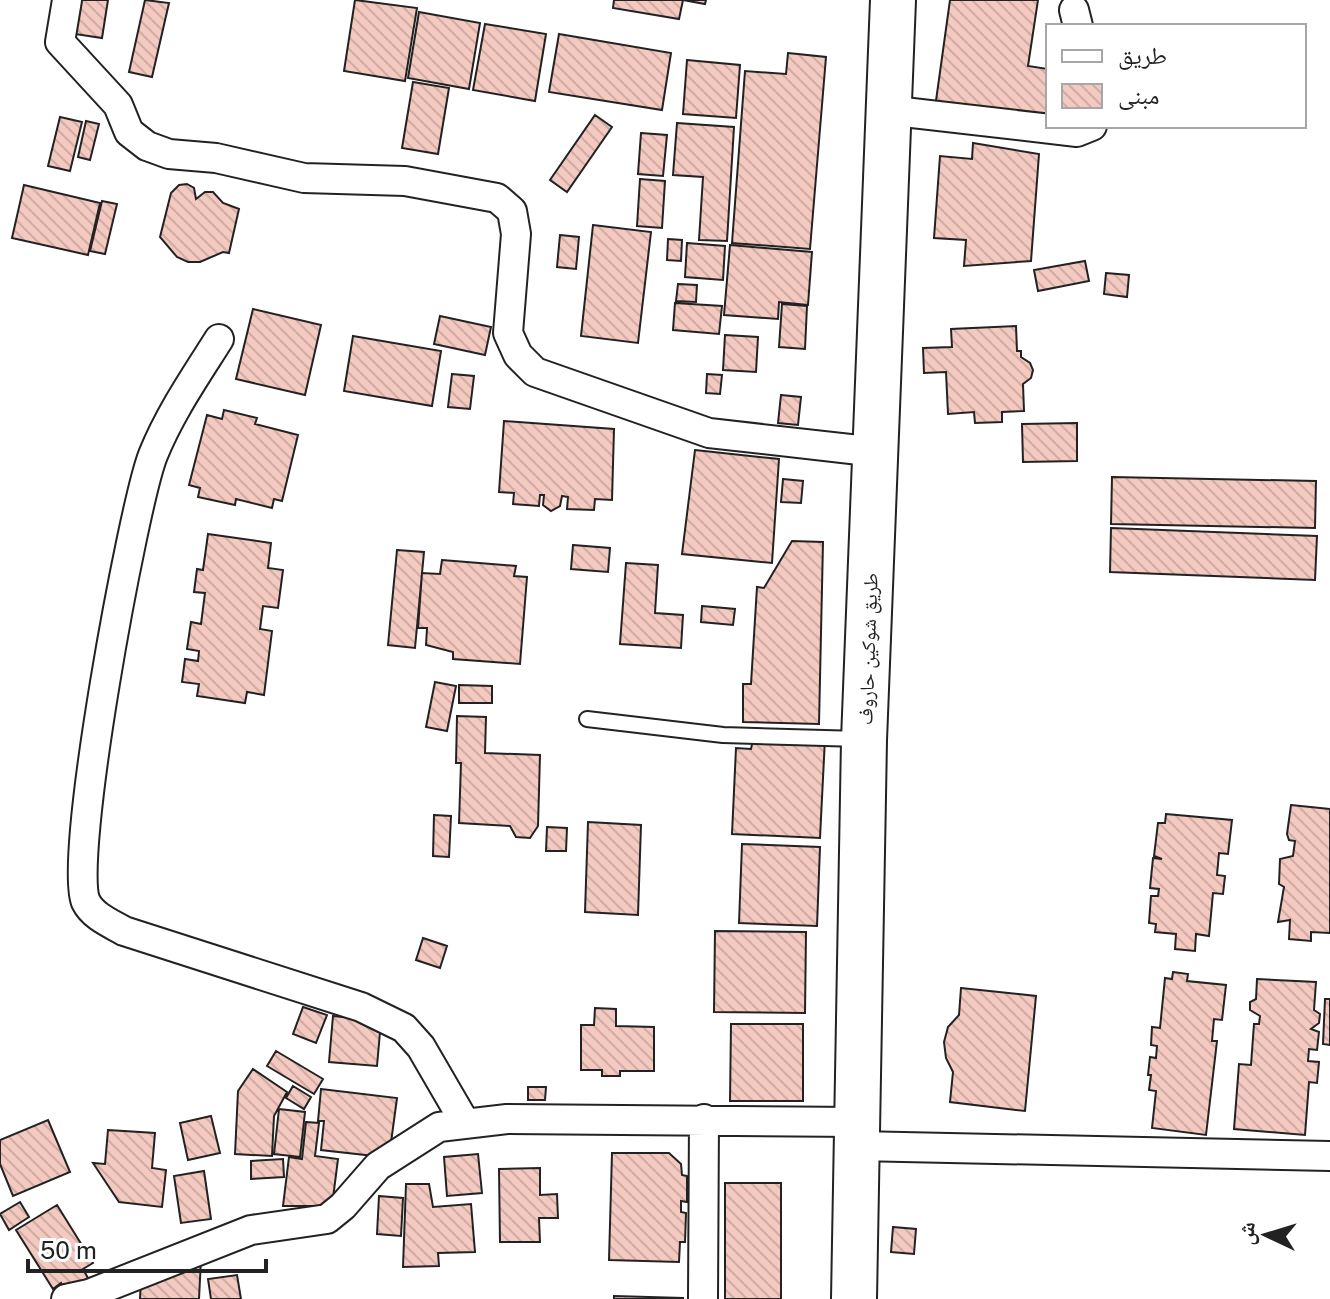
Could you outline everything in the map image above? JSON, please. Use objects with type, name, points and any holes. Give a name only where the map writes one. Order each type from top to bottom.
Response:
[{"type":"main road","name":"طريق شوكين حاروف","points":[[854,1299],[864,740],[877,452],[886,110],[893,0]]},
{"type":"street","points":[[67,0],[60,42],[99,81],[118,105],[129,132],[147,146],[169,154],[216,158],[304,178],[405,181],[497,198],[512,211],[516,234],[508,333],[518,355],[535,372],[709,433],[877,452]]},
{"type":"street","points":[[886,110],[1077,132],[1087,128]]},
{"type":"street","points":[[219,339],[177,403],[153,456],[140,497],[102,709],[81,855],[81,883],[86,903],[101,918],[124,931],[361,1007],[404,1028],[421,1047],[464,1121]]},
{"type":"street","points":[[703,1299],[704,1119]]},
{"type":"street","points":[[66,1299],[89,1294],[251,1230],[327,1219],[343,1206],[378,1166],[439,1127],[464,1121],[704,1119],[858,1134],[1330,1156]]},
{"type":"lane","points":[[587,719],[723,735],[864,740]]},
{"type":"building","points":[[80,0],[108,0],[102,38],[75,34]]},
{"type":"building","points":[[145,0],[169,3],[152,77],[129,72]]},
{"type":"building","points":[[355,0],[417,8],[405,81],[344,71]]},
{"type":"building","points":[[614,0],[683,0],[679,19],[613,8]]},
{"type":"building","points":[[683,0],[706,0],[705,4]]},
{"type":"building","points":[[950,0],[1038,0],[1028,66],[1046,69],[1046,123],[935,108]]},
{"type":"building","points":[[419,12],[480,23],[469,89],[408,78]]},
{"type":"building","points":[[485,24],[546,34],[535,101],[473,90]]},
{"type":"building","points":[[559,34],[671,53],[662,110],[549,92]]},
{"type":"building","points":[[788,53],[826,57],[810,249],[732,243],[745,71],[786,74]]},
{"type":"building","points":[[687,60],[740,65],[736,118],[683,114]]},
{"type":"building","points":[[413,82],[449,88],[438,154],[402,148]]},
{"type":"building","points":[[595,115],[612,127],[567,192],[550,180]]},
{"type":"building","points":[[60,117],[82,122],[70,171],[48,166]]},
{"type":"building","points":[[86,121],[99,124],[90,160],[78,157]]},
{"type":"building","points":[[677,123],[734,127],[727,241],[699,240],[703,177],[673,175]]},
{"type":"building","points":[[641,133],[667,135],[663,176],[638,174]]},
{"type":"building","points":[[973,143],[1039,154],[1031,261],[964,266],[966,240],[934,238],[940,156],[972,159]]},
{"type":"building","points":[[640,179],[665,181],[662,228],[637,226]]},
{"type":"building","points":[[187,184],[194,188],[196,199],[205,192],[213,192],[223,203],[239,209],[229,253],[223,252],[200,262],[188,262],[177,257],[160,237],[171,193],[179,185]]},
{"type":"building","points":[[24,185],[100,203],[88,255],[12,238]]},
{"type":"building","points":[[102,201],[117,204],[105,254],[90,251]]},
{"type":"building","points":[[593,225],[651,232],[638,343],[581,336]]},
{"type":"building","points":[[560,235],[579,237],[576,269],[557,267]]},
{"type":"building","points":[[668,239],[682,240],[681,261],[667,260]]},
{"type":"building","points":[[687,243],[725,246],[723,280],[685,277]]},
{"type":"building","points":[[730,245],[812,252],[808,305],[779,302],[778,319],[724,315]]},
{"type":"building","points":[[1085,261],[1089,281],[1038,291],[1034,270]]},
{"type":"building","points":[[1106,273],[1129,275],[1127,297],[1104,294]]},
{"type":"building","points":[[678,284],[697,285],[696,302],[676,301]]},
{"type":"building","points":[[675,303],[722,306],[719,334],[673,330]]},
{"type":"building","points":[[782,304],[807,306],[805,349],[779,347]]},
{"type":"building","points":[[253,309],[321,325],[305,395],[236,379]]},
{"type":"building","points":[[440,316],[491,327],[485,355],[434,344]]},
{"type":"building","points":[[1016,326],[1017,351],[1021,351],[1021,357],[1030,363],[1033,370],[1031,378],[1023,384],[1024,411],[1002,412],[1002,422],[975,423],[974,412],[948,414],[946,372],[924,373],[923,348],[952,347],[951,329]]},
{"type":"building","points":[[725,335],[758,337],[756,372],[723,370]]},
{"type":"building","points":[[353,336],[441,351],[432,406],[344,391]]},
{"type":"building","points":[[452,374],[474,376],[470,409],[448,407]]},
{"type":"building","points":[[707,374],[722,375],[720,394],[706,393]]},
{"type":"building","points":[[781,395],[801,397],[798,425],[778,423]]},
{"type":"building","points":[[224,410],[257,418],[255,424],[298,435],[282,501],[274,499],[272,508],[236,499],[235,505],[198,497],[200,488],[189,485],[207,415],[222,419]]},
{"type":"building","points":[[504,421],[614,429],[612,500],[595,499],[594,510],[567,509],[568,497],[562,496],[560,506],[551,511],[543,505],[544,495],[540,495],[539,506],[513,504],[514,493],[499,492]]},
{"type":"building","points":[[1077,423],[1077,461],[1023,462],[1022,424]]},
{"type":"building","points":[[695,450],[779,459],[772,563],[682,554]]},
{"type":"building","points":[[1112,477],[1316,481],[1315,528],[1111,524]]},
{"type":"building","points":[[783,479],[803,481],[801,503],[781,502]]},
{"type":"building","points":[[1111,528],[1317,536],[1315,580],[1110,572]]},
{"type":"building","points":[[208,534],[271,543],[268,568],[283,570],[278,608],[263,606],[260,629],[272,631],[264,695],[247,692],[245,703],[197,696],[199,684],[182,682],[185,659],[198,661],[199,651],[187,649],[191,622],[201,624],[205,593],[194,592],[197,569],[203,570]]},
{"type":"building","points":[[792,541],[823,542],[819,724],[743,722],[743,684],[751,684],[757,587],[764,588]]},
{"type":"building","points":[[573,545],[610,548],[608,572],[571,569]]},
{"type":"building","points":[[397,550],[424,552],[415,648],[388,645]]},
{"type":"building","points":[[442,560],[516,566],[514,576],[527,577],[520,664],[453,659],[453,652],[426,645],[427,628],[418,628],[422,573],[440,574]]},
{"type":"building","points":[[626,563],[658,565],[655,613],[683,615],[681,648],[620,644]]},
{"type":"building","points":[[702,606],[735,609],[733,625],[701,622]]},
{"type":"building","points":[[435,682],[456,686],[447,731],[426,727]]},
{"type":"building","points":[[459,685],[492,686],[492,703],[459,703]]},
{"type":"building","points":[[457,716],[486,717],[485,753],[540,755],[538,826],[530,838],[516,837],[510,826],[459,823],[461,763],[456,763]]},
{"type":"building","points":[[825,738],[820,838],[732,834],[736,748],[751,749],[753,740]]},
{"type":"building","points":[[1291,805],[1330,809],[1330,933],[1311,932],[1311,941],[1289,939],[1290,920],[1278,922],[1284,887],[1279,884],[1280,859],[1293,856],[1295,841],[1289,840],[1287,834]]},
{"type":"building","points":[[1166,814],[1232,820],[1228,854],[1219,853],[1217,875],[1225,876],[1223,894],[1213,893],[1209,936],[1196,934],[1195,951],[1175,949],[1176,934],[1155,932],[1156,924],[1149,923],[1151,896],[1158,896],[1159,889],[1150,888],[1153,858],[1162,859],[1154,856],[1158,823],[1165,823]]},
{"type":"building","points":[[434,815],[451,816],[449,857],[433,856]]},
{"type":"building","points":[[588,822],[641,825],[638,915],[585,912]]},
{"type":"building","points":[[547,827],[567,828],[566,851],[546,851]]},
{"type":"building","points":[[742,844],[820,847],[817,926],[739,923]]},
{"type":"building","points":[[715,931],[806,932],[805,1013],[714,1012]]},
{"type":"building","points":[[423,938],[447,946],[440,968],[416,960]]},
{"type":"building","points":[[1173,972],[1188,974],[1187,981],[1226,985],[1222,1020],[1214,1019],[1212,1041],[1217,1041],[1206,1135],[1152,1128],[1156,1091],[1149,1090],[1151,1075],[1148,1075],[1150,1057],[1156,1058],[1157,1046],[1151,1045],[1152,1027],[1160,1028],[1165,978],[1172,979]]},
{"type":"building","points":[[1257,979],[1316,982],[1314,1010],[1320,1014],[1319,1023],[1311,1029],[1319,1032],[1317,1050],[1309,1049],[1308,1061],[1319,1062],[1317,1083],[1309,1082],[1305,1135],[1234,1129],[1239,1064],[1251,1065],[1254,1024],[1259,1024],[1260,1016],[1250,1010],[1250,1002],[1256,999]]},
{"type":"building","points":[[961,988],[1036,996],[1025,1111],[950,1102],[953,1072],[946,1058],[944,1042],[948,1027],[959,1015]]},
{"type":"building","points":[[1325,999],[1330,999],[1330,1045],[1323,1044]]},
{"type":"building","points":[[303,1007],[327,1015],[316,1043],[293,1034]]},
{"type":"building","points":[[595,1008],[616,1009],[616,1026],[654,1027],[654,1071],[620,1071],[620,1076],[602,1076],[602,1070],[581,1070],[581,1025],[594,1025]]},
{"type":"building","points":[[333,1016],[381,1021],[377,1066],[329,1062]]},
{"type":"building","points":[[731,1024],[803,1024],[803,1101],[730,1101]]},
{"type":"building","points":[[276,1051],[323,1079],[314,1094],[267,1066]]},
{"type":"building","points":[[253,1069],[287,1092],[274,1116],[272,1156],[235,1154],[238,1091]]},
{"type":"building","points":[[293,1086],[311,1097],[304,1109],[286,1098]]},
{"type":"building","points":[[528,1087],[546,1087],[545,1100],[528,1100]]},
{"type":"building","points":[[321,1089],[397,1098],[390,1150],[383,1157],[321,1150],[324,1121],[318,1121]]},
{"type":"building","points":[[279,1109],[305,1112],[300,1157],[274,1154]]},
{"type":"building","points":[[211,1116],[220,1153],[188,1160],[180,1123]]},
{"type":"building","points":[[48,1120],[70,1172],[13,1196],[0,1164],[0,1140]]},
{"type":"building","points":[[306,1122],[319,1123],[315,1156],[338,1159],[332,1206],[283,1206],[289,1157],[302,1159]]},
{"type":"building","points":[[108,1130],[155,1133],[152,1168],[166,1170],[162,1207],[119,1202],[93,1163],[105,1164]]},
{"type":"building","points":[[612,1153],[669,1153],[681,1164],[682,1175],[687,1176],[687,1202],[681,1201],[681,1212],[686,1213],[685,1242],[680,1242],[679,1262],[609,1260]]},
{"type":"building","points":[[478,1154],[482,1193],[447,1196],[444,1157]]},
{"type":"building","points":[[283,1159],[284,1177],[251,1179],[251,1161]]},
{"type":"building","points":[[540,1168],[540,1195],[557,1194],[558,1218],[539,1218],[540,1242],[500,1242],[499,1169]]},
{"type":"building","points":[[204,1171],[211,1219],[181,1223],[174,1176]]},
{"type":"building","points":[[725,1183],[781,1183],[781,1299],[725,1299]]},
{"type":"building","points":[[406,1184],[429,1184],[433,1207],[471,1204],[475,1252],[438,1253],[439,1266],[403,1267]]},
{"type":"building","points":[[379,1196],[403,1198],[401,1236],[377,1234]]},
{"type":"building","points":[[20,1202],[29,1217],[9,1230],[0,1214]]},
{"type":"building","points":[[57,1205],[93,1263],[83,1269],[89,1280],[67,1293],[61,1283],[53,1289],[16,1230]]},
{"type":"building","points":[[893,1227],[916,1229],[914,1254],[891,1252]]},
{"type":"building","points":[[201,1259],[199,1299],[140,1299],[141,1277]]},
{"type":"building","points":[[237,1275],[241,1299],[211,1299],[208,1279]]},
{"type":"building","points":[[614,1296],[684,1298],[614,1299]]}]
